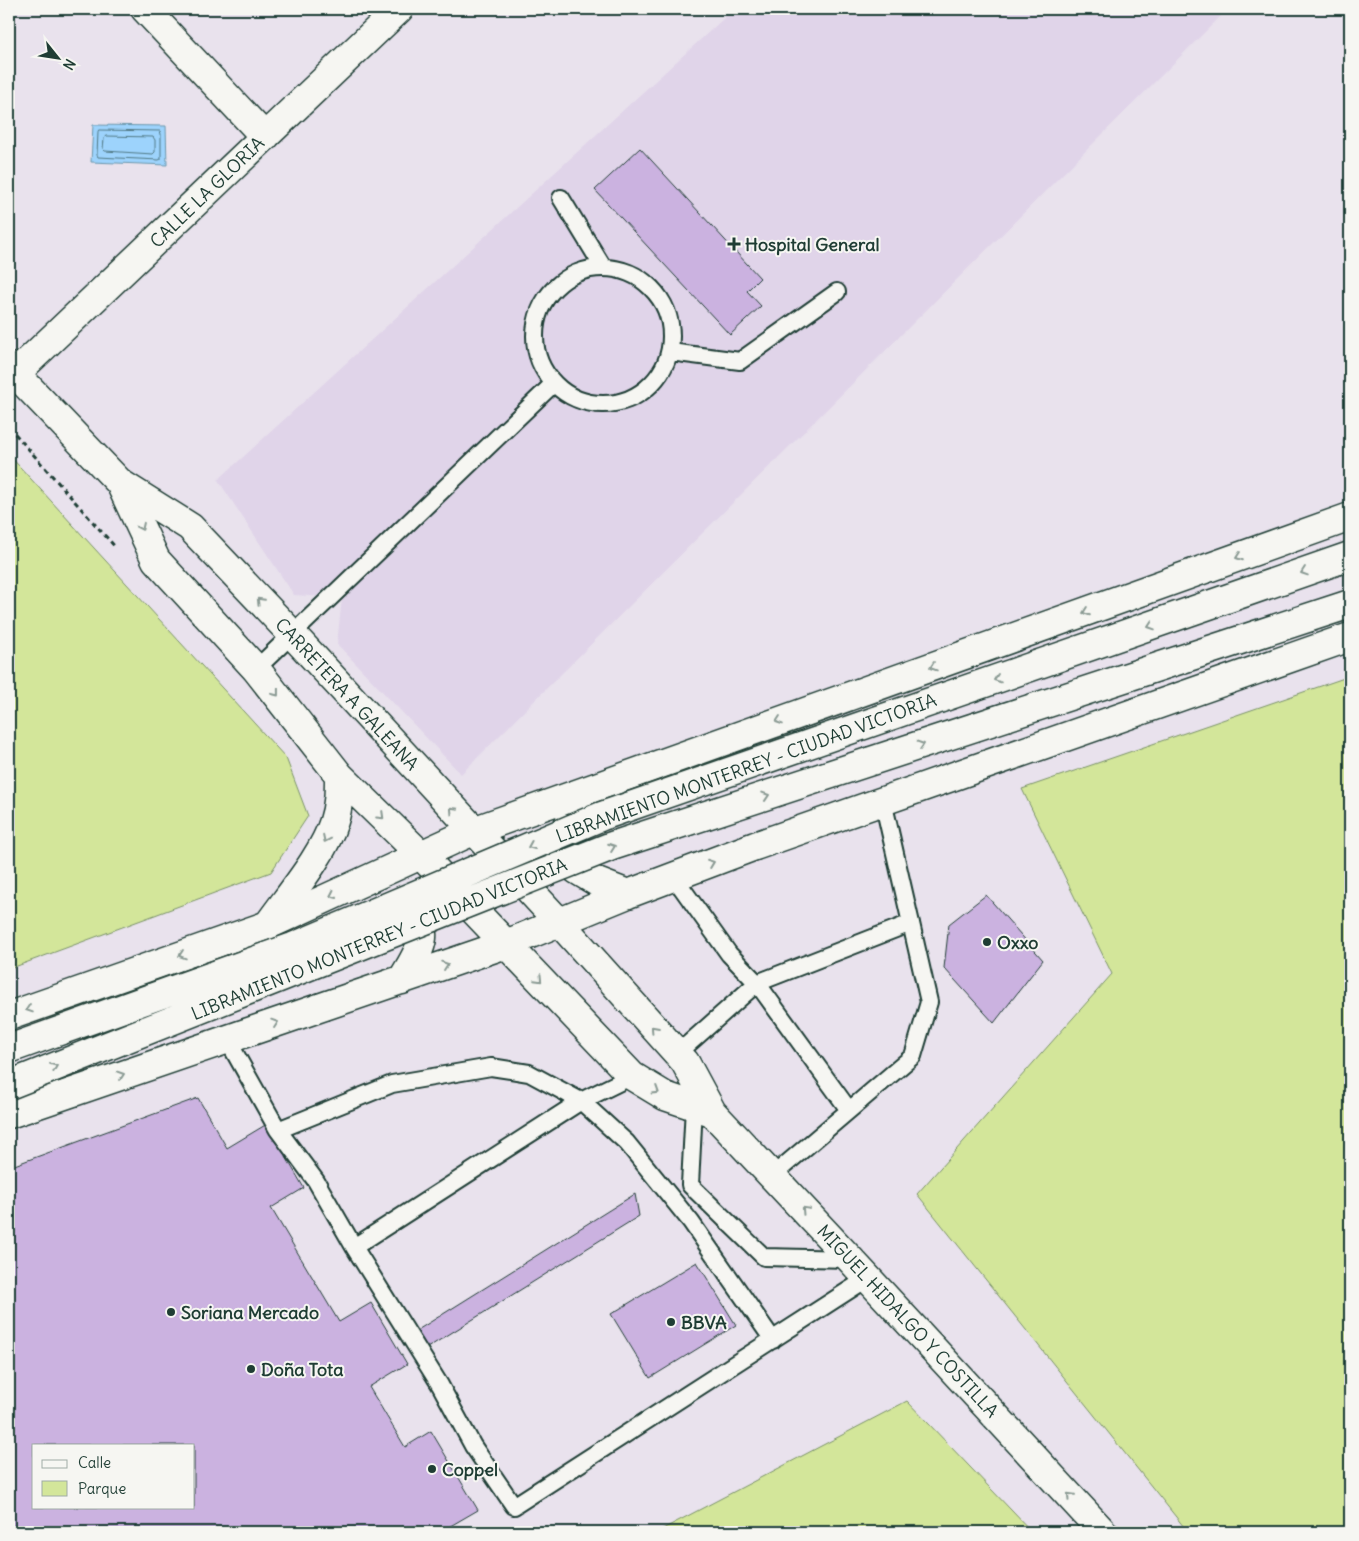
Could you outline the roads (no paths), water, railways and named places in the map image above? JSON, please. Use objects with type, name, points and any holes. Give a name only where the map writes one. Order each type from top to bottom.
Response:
[{"type":"main road","points":[[145,9],[265,137]]},
{"type":"main road","name":"CALLE LA GLORIA","points":[[12,371],[265,137],[399,9]]},
{"type":"main road","name":"CARRETERA A GALEANA","points":[[12,371],[120,483],[190,527],[292,634],[559,922],[684,1062],[703,1109]]},
{"type":"main road","name":"CARRETERA A GALEANA","points":[[120,483],[156,560],[256,669],[339,775],[420,854],[632,1076],[665,1096],[703,1109]]},
{"type":"main road","points":[[9,1016],[268,925],[473,831],[1350,516]]},
{"type":"main road","name":"LIBRAMIENTO MONTERREY - CIUDAD VICTORIA","points":[[9,1049],[293,947],[602,816],[1350,556]]},
{"type":"main road","name":"LIBRAMIENTO MONTERREY - CIUDAD VICTORIA","points":[[9,1085],[612,846],[1350,604]]},
{"type":"main road","points":[[9,1114],[506,944],[628,894],[755,846],[1350,636]]},
{"type":"main road","points":[[268,925],[319,854],[334,822],[339,802],[339,775]]},
{"type":"main road","points":[[600,784],[576,806],[568,826],[567,850],[578,870],[597,882],[628,894]]},
{"type":"main road","points":[[362,881],[389,888],[410,900],[420,918],[424,934],[417,954],[402,980]]},
{"type":"main road","name":"MIGUEL HIDALGO Y COSTILLA","points":[[703,1109],[772,1176],[859,1268],[1103,1532]]},
{"type":"lane","points":[[561,198],[603,267]]},
{"type":"lane","points":[[603,267],[626,271],[647,283],[665,306],[672,329],[670,352],[660,374],[634,397],[612,404],[593,404],[571,396],[552,384],[540,362],[535,339],[539,314],[550,293],[559,284],[579,271],[603,267]]},
{"type":"lane","points":[[670,352],[740,361],[837,292]]},
{"type":"lane","points":[[256,669],[552,384]]},
{"type":"lane","points":[[772,1176],[913,1056],[929,1002],[883,801]]},
{"type":"lane","points":[[674,877],[729,954],[757,983],[849,1110]]},
{"type":"lane","points":[[677,1054],[757,983],[911,923]]},
{"type":"lane","points":[[227,1039],[278,1130],[316,1180],[354,1247],[440,1386],[473,1446],[514,1506],[773,1340],[859,1268]]},
{"type":"lane","points":[[278,1130],[392,1084],[492,1067],[529,1074],[582,1101],[627,1143],[679,1207],[773,1340]]},
{"type":"lane","points":[[354,1247],[582,1101],[632,1076]]},
{"type":"lane","points":[[703,1109],[690,1185],[764,1257],[859,1268]]},
{"type":"water","points":[[93,125],[166,126],[167,165],[91,162]]},
{"type":"place","name":"Hospital General","points":[[734,244]]},
{"type":"place","name":"Oxxo","points":[[987,942]]},
{"type":"place","name":"Soriana Mercado","points":[[171,1312]]},
{"type":"place","name":"BBVA","points":[[671,1322]]},
{"type":"place","name":"Doña Tota","points":[[251,1369]]},
{"type":"place","name":"Coppel","points":[[432,1469]]}]
